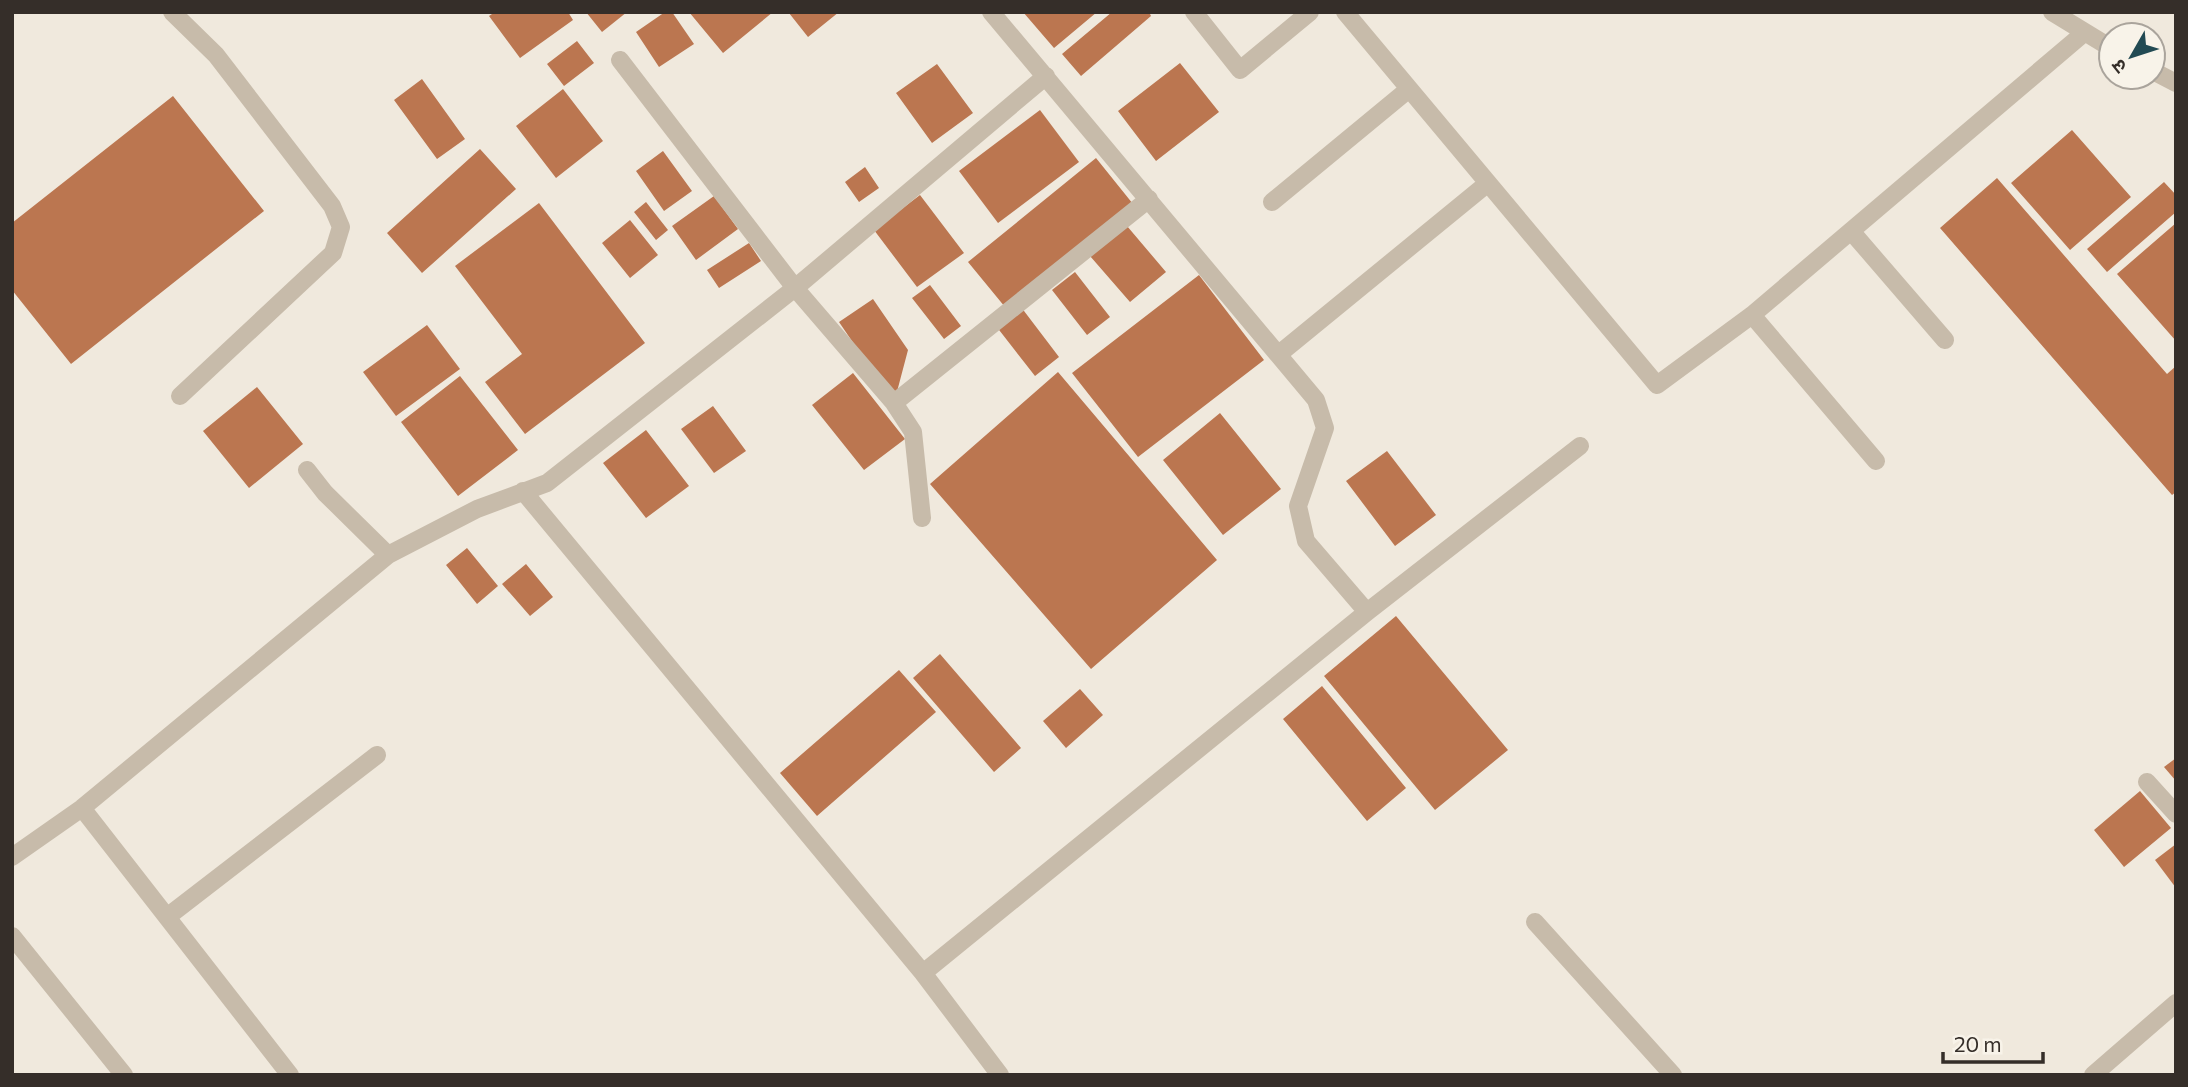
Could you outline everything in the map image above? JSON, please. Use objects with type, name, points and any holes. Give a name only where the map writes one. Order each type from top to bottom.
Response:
[{"type":"street","points":[[172,12],[216,55],[332,206],[341,227],[333,253],[180,396]]},
{"type":"street","points":[[991,12],[1316,400],[1325,428],[1298,506],[1306,541],[1367,612]]},
{"type":"street","points":[[1194,12],[1240,70],[1310,12]]},
{"type":"street","points":[[1345,12],[1657,385],[1752,315],[2084,33]]},
{"type":"street","points":[[2052,12],[2097,40]]},
{"type":"street","points":[[620,60],[795,288],[894,402],[913,432],[922,518]]},
{"type":"street","points":[[12,857],[82,808],[388,555],[477,509],[547,483],[795,288],[1046,76]]},
{"type":"street","points":[[1272,202],[1409,89]]},
{"type":"street","points":[[1279,354],[1488,183]]},
{"type":"street","points":[[894,402],[1149,198]]},
{"type":"street","points":[[1851,231],[1945,340]]},
{"type":"street","points":[[1752,315],[1876,461]]},
{"type":"street","points":[[923,973],[1367,612],[1580,446]]},
{"type":"street","points":[[307,470],[325,493],[388,555]]},
{"type":"street","points":[[523,491],[923,973],[1000,1075]]},
{"type":"street","points":[[167,917],[377,755]]},
{"type":"street","points":[[2147,782],[2176,814]]},
{"type":"street","points":[[82,808],[290,1075]]},
{"type":"street","points":[[1535,922],[1673,1075]]},
{"type":"street","points":[[12,936],[124,1075]]},
{"type":"street","points":[[2093,1075],[2176,1003]]},
{"type":"building","points":[[495,12],[568,12],[573,20],[520,58],[489,16]]},
{"type":"building","points":[[586,12],[627,12],[602,32]]},
{"type":"building","points":[[665,12],[672,12],[694,44],[659,67],[636,32]]},
{"type":"building","points":[[689,12],[773,12],[723,53]]},
{"type":"building","points":[[791,12],[839,12],[808,37],[789,13]]},
{"type":"building","points":[[1023,12],[1097,12],[1054,48]]},
{"type":"building","points":[[1112,12],[1149,12],[1151,16],[1081,76],[1062,54]]},
{"type":"building","points":[[577,41],[594,63],[564,86],[547,64]]},
{"type":"building","points":[[1180,63],[1219,112],[1156,161],[1118,111]]},
{"type":"building","points":[[937,64],[973,113],[932,143],[896,93]]},
{"type":"building","points":[[422,79],[465,139],[437,159],[394,100]]},
{"type":"building","points":[[563,89],[603,141],[556,178],[516,126]]},
{"type":"building","points":[[173,96],[264,211],[71,364],[12,290],[12,223]]},
{"type":"building","points":[[1040,110],[1079,162],[998,223],[959,171]]},
{"type":"building","points":[[2072,130],[2131,197],[2070,250],[2011,183]]},
{"type":"building","points":[[480,149],[516,189],[422,273],[387,233]]},
{"type":"building","points":[[663,151],[692,191],[664,211],[636,171]]},
{"type":"building","points":[[1096,158],[1133,204],[1005,307],[968,262]]},
{"type":"building","points":[[865,167],[879,188],[859,202],[845,182]]},
{"type":"building","points":[[1997,178],[2167,374],[2176,366],[2176,492],[2172,495],[1940,228]]},
{"type":"building","points":[[2164,182],[2176,195],[2176,212],[2107,272],[2087,249]]},
{"type":"building","points":[[920,195],[964,253],[917,287],[874,230]]},
{"type":"building","points":[[714,196],[738,229],[696,260],[672,226]]},
{"type":"building","points":[[646,202],[668,230],[656,240],[634,212]]},
{"type":"building","points":[[539,203],[645,343],[525,434],[485,382],[522,354],[455,266]]},
{"type":"building","points":[[630,220],[658,255],[630,278],[602,243]]},
{"type":"building","points":[[2176,223],[2176,341],[2117,274]]},
{"type":"building","points":[[1127,226],[1166,272],[1130,302],[1090,256]]},
{"type":"building","points":[[749,243],[761,261],[719,288],[707,270]]},
{"type":"building","points":[[1075,272],[1110,317],[1087,335],[1052,290]]},
{"type":"building","points":[[1199,275],[1264,360],[1138,457],[1072,373]]},
{"type":"building","points":[[930,285],[961,326],[944,339],[912,298]]},
{"type":"building","points":[[873,299],[908,350],[894,403],[839,322]]},
{"type":"building","points":[[1021,307],[1059,357],[1035,376],[996,326]]},
{"type":"building","points":[[427,325],[460,369],[396,416],[363,372]]},
{"type":"building","points":[[1058,372],[1217,560],[1091,669],[930,484]]},
{"type":"building","points":[[853,373],[905,439],[864,470],[812,405]]},
{"type":"building","points":[[460,376],[518,450],[458,496],[401,422]]},
{"type":"building","points":[[257,387],[303,444],[249,488],[203,431]]},
{"type":"building","points":[[713,406],[746,451],[714,473],[681,429]]},
{"type":"building","points":[[1220,413],[1281,489],[1223,535],[1163,460]]},
{"type":"building","points":[[646,430],[689,486],[646,518],[603,463]]},
{"type":"building","points":[[1387,451],[1436,515],[1395,546],[1346,481]]},
{"type":"building","points":[[467,548],[498,586],[477,604],[446,565]]},
{"type":"building","points":[[526,564],[553,597],[530,616],[502,584]]},
{"type":"building","points":[[1396,616],[1508,750],[1435,810],[1324,676]]},
{"type":"building","points":[[940,654],[1021,748],[994,772],[913,678]]},
{"type":"building","points":[[899,670],[936,712],[817,816],[780,773]]},
{"type":"building","points":[[1322,686],[1406,788],[1367,821],[1283,719]]},
{"type":"building","points":[[1080,689],[1103,715],[1066,748],[1043,721]]},
{"type":"building","points":[[2176,758],[2176,781],[2164,767]]},
{"type":"building","points":[[2140,791],[2171,828],[2124,867],[2094,830]]},
{"type":"building","points":[[2176,844],[2176,888],[2155,860]]}]
